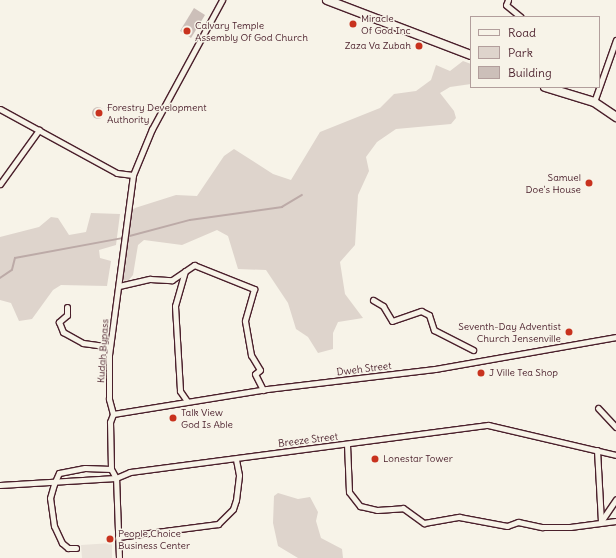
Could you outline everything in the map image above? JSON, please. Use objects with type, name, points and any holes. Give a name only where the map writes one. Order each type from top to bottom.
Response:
[{"type":"highway","points":[[327,0],[470,55]]},
{"type":"highway","points":[[548,88],[594,102],[616,117]]},
{"type":"street","name":"Kudah Bypass","points":[[119,558],[116,478],[111,469],[110,422],[114,414],[109,399],[110,347],[133,175],[152,129],[222,0]]},
{"type":"street","points":[[508,0],[506,5],[520,16]]},
{"type":"street","points":[[600,85],[616,40]]},
{"type":"street","points":[[594,102],[599,88]]},
{"type":"street","points":[[0,109],[117,173],[133,175]]},
{"type":"street","points":[[0,184],[39,130]]},
{"type":"street","points":[[118,286],[150,279],[172,280],[194,265],[254,289],[245,321],[251,355],[260,370],[255,374],[264,390]]},
{"type":"street","points":[[185,271],[175,306],[180,391],[187,401]]},
{"type":"street","points":[[373,300],[383,306],[392,321],[421,311],[428,315],[434,330],[473,350]]},
{"type":"street","points":[[67,307],[67,315],[59,322],[63,332],[83,343],[110,347]]},
{"type":"street","name":"Dweh Street","points":[[114,414],[187,401],[264,390],[435,369],[616,337]]},
{"type":"street","points":[[598,408],[616,427]]},
{"type":"street","name":"Breeze Street","points":[[0,485],[54,484],[116,478],[130,472],[236,460],[492,425],[616,455]]},
{"type":"street","points":[[347,444],[349,492],[360,506],[377,510],[403,508],[424,523],[459,517],[507,526],[518,522],[570,527],[601,521],[616,521]]},
{"type":"street","points":[[597,450],[601,521]]},
{"type":"street","points":[[118,537],[218,524],[233,509],[236,500],[239,474],[236,460]]},
{"type":"street","points":[[76,548],[68,548],[62,543],[54,526],[50,498],[54,484],[59,473],[85,468],[111,469]]},
{"type":"street","points":[[601,521],[608,506],[616,499]]},
{"type":"shaded area","points":[[112,543],[112,558],[82,558],[81,545]]},
{"type":"green space","points":[[463,61],[470,64],[470,84],[450,87],[440,93],[454,111],[456,118],[451,124],[396,129],[377,142],[366,157],[369,171],[358,195],[355,245],[340,262],[345,294],[363,318],[338,322],[333,333],[333,349],[318,353],[308,337],[296,329],[288,303],[266,270],[238,269],[228,236],[217,230],[182,245],[144,240],[138,245],[133,275],[128,281],[122,280],[128,214],[135,208],[176,195],[197,196],[224,156],[234,149],[273,174],[291,180],[320,132],[380,108],[394,94],[416,91],[431,80],[436,65],[450,71]]},
{"type":"green space","points":[[91,213],[120,214],[116,245],[99,250],[100,258],[111,261],[107,286],[61,285],[53,290],[32,319],[19,321],[11,303],[0,300],[0,237],[39,227],[51,217],[58,218],[69,235],[86,232]]},
{"type":"green space","points":[[278,493],[298,499],[310,497],[318,512],[316,521],[321,538],[342,549],[343,558],[298,558],[278,546],[273,523],[274,496]]},
{"type":"building","points":[[194,8],[205,15],[191,38],[180,31]]},
{"type":"building","name":"Forestry Development Authority","points":[[96,107],[100,107],[104,113],[100,119],[96,119],[92,115],[92,111]]},
{"type":"waterway","points":[[126,237],[190,220],[282,207],[302,195]]},
{"type":"waterway","points":[[0,278],[12,270],[15,258],[123,238]]},
{"type":"place","name":"Miracle Of God Inc","points":[[353,24]]},
{"type":"place","name":"Calvary Temple Assembly Of God Church","points":[[187,31]]},
{"type":"place","name":"Zaza Va Zubah","points":[[419,46]]},
{"type":"place","name":"Forestry Development Authority","points":[[99,113]]},
{"type":"place","name":"Samuel Doe's House","points":[[589,183]]},
{"type":"place","name":"Seventh-Day Adventist Church Jensenville","points":[[569,332]]},
{"type":"place","name":"J Ville Tea Shop","points":[[481,373]]},
{"type":"place","name":"Talk View God Is Able","points":[[173,418]]},
{"type":"place","name":"Lonestar Tower","points":[[375,459]]},
{"type":"place","name":"People Choice Business Center","points":[[110,539]]}]
